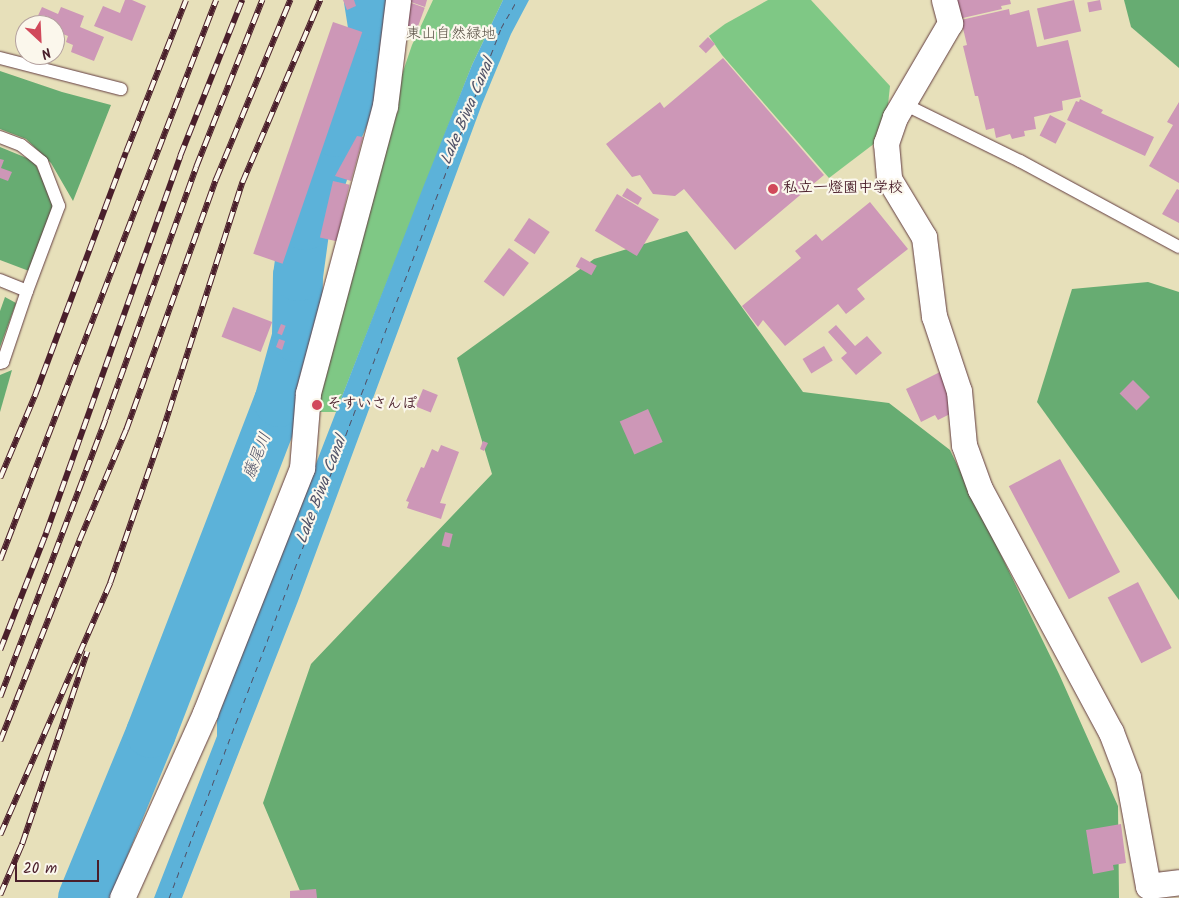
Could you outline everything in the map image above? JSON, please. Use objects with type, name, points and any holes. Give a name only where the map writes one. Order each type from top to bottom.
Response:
[{"type":"street","points":[[122,898],[205,713],[302,468],[308,393],[386,106],[398,0]]},
{"type":"street","points":[[944,0],[950,23],[896,117],[886,143],[889,179],[924,237],[934,316],[959,391],[964,445],[980,489],[1111,732],[1128,777],[1148,886],[1179,882]]},
{"type":"lane","points":[[0,58],[121,89]]},
{"type":"lane","points":[[904,104],[1028,166],[1179,247]]},
{"type":"lane","points":[[0,137],[21,145],[42,162],[59,206],[3,362],[0,363]]},
{"type":"lane","points":[[0,280],[27,291]]},
{"type":"green space","name":"東山自然緑地","points":[[433,0],[503,0],[472,65],[336,412],[308,412],[358,204],[412,45]]},
{"type":"green space","points":[[768,0],[811,0],[890,86],[888,105],[875,143],[829,178],[722,55],[709,36],[725,24]]},
{"type":"green space","points":[[1124,0],[1179,0],[1179,68],[1131,27]]},
{"type":"green space","points":[[0,71],[62,92],[111,105],[73,201],[51,163],[26,139],[0,129]]},
{"type":"green space","points":[[0,147],[34,161],[55,206],[29,271],[0,260]]},
{"type":"green space","points":[[687,231],[803,392],[889,403],[950,450],[1059,674],[1118,806],[1119,898],[303,898],[263,803],[311,664],[492,474],[457,358],[594,259]]},
{"type":"green space","points":[[1148,282],[1179,292],[1179,600],[1037,402],[1072,289]]},
{"type":"green space","points":[[5,297],[16,303],[0,347],[0,311]]},
{"type":"green space","points":[[12,370],[0,412],[0,375]]},
{"type":"water","name":"Lake Biwa Canal","points":[[503,0],[529,0],[511,34],[482,104],[298,601],[182,898],[154,898],[217,736],[217,719],[424,185],[472,65]]},
{"type":"building","points":[[125,0],[132,0],[146,6],[132,41],[94,26],[103,6],[120,13]]},
{"type":"building","points":[[343,0],[354,0],[356,6],[347,10]]},
{"type":"building","points":[[405,0],[427,0],[425,7]]},
{"type":"building","points":[[956,0],[1010,0],[1011,4],[1001,6],[1002,9],[954,20]]},
{"type":"building","points":[[1074,0],[1081,31],[1044,40],[1037,9]]},
{"type":"building","points":[[1100,0],[1102,10],[1089,12],[1087,2]]},
{"type":"building","points":[[406,1],[425,8],[416,32],[397,25]]},
{"type":"building","points":[[42,7],[58,14],[61,7],[84,16],[80,27],[104,37],[94,61],[71,52],[73,45],[66,42],[68,36],[65,35],[65,15],[38,15]]},
{"type":"building","points":[[1009,9],[1010,15],[1029,10],[1037,47],[1068,40],[1081,97],[1062,101],[1063,110],[1034,117],[1036,129],[1024,131],[1025,136],[1012,139],[1010,134],[996,138],[994,128],[986,130],[978,96],[975,96],[963,46],[967,45],[961,20]]},
{"type":"building","points":[[333,22],[362,32],[283,264],[253,254]]},
{"type":"building","points":[[708,37],[715,44],[706,53],[699,46]]},
{"type":"building","points":[[723,58],[824,175],[735,250],[684,189],[675,196],[653,194],[640,175],[632,177],[606,144],[660,102],[664,108]]},
{"type":"building","points":[[1080,99],[1103,110],[1101,113],[1154,137],[1145,156],[1067,120],[1076,101],[1079,102]]},
{"type":"building","points":[[1179,102],[1179,183],[1149,166],[1173,125],[1167,122]]},
{"type":"building","points":[[1050,115],[1066,123],[1056,144],[1040,135]]},
{"type":"building","points":[[357,136],[363,137],[351,181],[335,176]]},
{"type":"building","points":[[0,159],[4,160],[1,168],[12,172],[8,181],[0,178]]},
{"type":"building","points":[[333,181],[350,185],[337,241],[320,238]]},
{"type":"building","points":[[627,188],[642,198],[638,205],[622,196]]},
{"type":"building","points":[[1177,189],[1179,190],[1179,223],[1162,214]]},
{"type":"building","points":[[617,194],[659,219],[637,256],[595,231]]},
{"type":"building","points":[[870,202],[908,249],[857,289],[865,299],[846,314],[838,304],[785,346],[763,320],[758,327],[742,306],[801,258],[795,251],[816,234],[822,241]]},
{"type":"building","points":[[529,218],[550,232],[535,254],[514,240]]},
{"type":"building","points":[[509,248],[529,263],[504,297],[484,282]]},
{"type":"building","points":[[581,257],[597,266],[591,275],[576,267]]},
{"type":"building","points":[[233,307],[272,322],[261,352],[222,337]]},
{"type":"building","points":[[281,324],[286,326],[282,335],[277,333]]},
{"type":"building","points":[[836,325],[855,346],[867,336],[882,353],[856,375],[841,358],[847,353],[828,332]]},
{"type":"building","points":[[279,339],[285,341],[282,350],[276,347]]},
{"type":"building","points":[[824,346],[833,361],[811,373],[803,359]]},
{"type":"building","points":[[940,372],[956,405],[948,409],[950,414],[938,420],[935,415],[921,422],[906,389]]},
{"type":"building","points":[[1133,380],[1150,397],[1137,410],[1120,393]]},
{"type":"building","points":[[423,389],[438,395],[431,413],[416,407]]},
{"type":"building","points":[[648,409],[663,442],[634,454],[620,422]]},
{"type":"building","points":[[483,441],[488,443],[484,451],[480,449]]},
{"type":"building","points":[[441,445],[459,452],[440,503],[446,504],[441,519],[407,508],[409,502],[406,501],[421,467],[424,468],[432,449],[438,452]]},
{"type":"building","points":[[1060,459],[1120,572],[1069,599],[1009,486]]},
{"type":"building","points":[[445,532],[453,534],[449,548],[442,546]]},
{"type":"building","points":[[1138,582],[1172,648],[1141,663],[1108,597]]},
{"type":"building","points":[[1121,824],[1126,863],[1113,865],[1114,870],[1093,874],[1086,830]]},
{"type":"building","points":[[316,889],[317,898],[290,898],[290,891]]},
{"type":"waterway","name":"藤尾川","points":[[83,898],[151,733],[279,402],[297,337],[298,276],[305,225],[337,132],[373,48],[373,26],[369,0]]},
{"type":"ferry route","points":[[169,898],[501,28],[517,0]]},
{"type":"railway","points":[[0,478],[35,395],[126,152],[186,0]]},
{"type":"railway","points":[[0,560],[216,0]]},
{"type":"railway","points":[[0,650],[46,533],[180,156],[242,0]]},
{"type":"railway","points":[[0,697],[105,420],[196,167],[262,0]]},
{"type":"railway","points":[[0,741],[79,541],[126,430],[216,179],[290,0]]},
{"type":"railway","points":[[0,835],[110,583],[162,432],[242,183],[320,0]]},
{"type":"railway","points":[[0,895],[22,844],[87,652]]},
{"type":"place","name":"私立一燈園中学校","points":[[773,189]]},
{"type":"place","name":"そすいさんぽ","points":[[317,405]]}]
